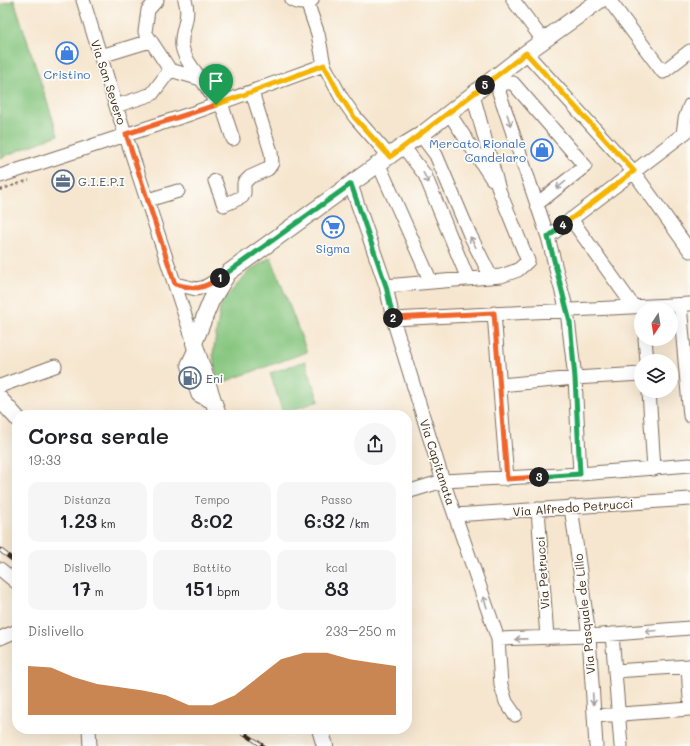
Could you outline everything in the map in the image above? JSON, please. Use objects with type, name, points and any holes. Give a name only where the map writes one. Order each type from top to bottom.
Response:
[{"type":"main road","points":[[195,345],[211,301],[228,274],[473,95],[500,79],[526,53],[600,0]]},
{"type":"main road","name":"Via San Severo","points":[[195,345],[216,409]]},
{"type":"main road","points":[[0,399],[12,412]]},
{"type":"main road","points":[[321,734],[325,746]]},
{"type":"street","name":"Via San Severo","points":[[83,0],[116,106],[195,345]]},
{"type":"street","points":[[156,0],[148,10],[145,32],[150,41],[170,70],[201,79]]},
{"type":"street","points":[[185,0],[187,17],[182,45],[185,57],[219,104],[233,139]]},
{"type":"street","points":[[292,0],[298,3],[309,1],[318,34],[324,65],[341,97],[384,161],[431,282]]},
{"type":"street","points":[[609,0],[663,72],[690,51]]},
{"type":"street","points":[[516,4],[543,40]]},
{"type":"street","points":[[101,56],[150,41]]},
{"type":"street","points":[[526,53],[634,171],[690,251]]},
{"type":"street","points":[[0,176],[219,104],[324,65]]},
{"type":"street","points":[[116,106],[152,94],[170,70]]},
{"type":"street","points":[[536,204],[585,166],[512,83],[500,79],[499,92],[536,204],[548,237],[568,311],[575,378],[580,474]]},
{"type":"street","points":[[215,181],[224,205],[242,197],[244,193],[244,183],[250,177],[268,169],[272,163],[272,152],[252,92]]},
{"type":"street","points":[[386,286],[502,276],[518,270],[528,261],[499,190],[473,95]]},
{"type":"street","points":[[548,237],[687,131],[685,119],[690,105]]},
{"type":"street","points":[[449,113],[499,190]]},
{"type":"street","points":[[420,135],[436,155],[470,235],[491,277]]},
{"type":"street","points":[[402,146],[425,175],[468,279]]},
{"type":"street","name":"Via Capitanata","points":[[351,184],[386,286],[394,319],[443,481],[498,639],[501,685],[506,702],[515,715]]},
{"type":"street","points":[[148,200],[178,191]]},
{"type":"street","points":[[571,220],[635,302]]},
{"type":"street","points":[[175,284],[196,289],[205,287],[228,274]]},
{"type":"street","points":[[685,305],[683,334],[690,416]]},
{"type":"street","points":[[394,319],[494,313],[634,308]]},
{"type":"street","points":[[494,313],[507,479]]},
{"type":"street","points":[[683,334],[690,322]]},
{"type":"street","points":[[0,386],[55,366]]},
{"type":"street","points":[[500,385],[634,374]]},
{"type":"street","points":[[649,398],[654,469]]},
{"type":"street","points":[[412,490],[443,481],[507,479],[654,469],[690,465]]},
{"type":"street","name":"Via Alfredo Petrucci","points":[[455,515],[690,499]]},
{"type":"street","name":"Via Pasquale de Lillo","points":[[572,507],[589,636],[596,746]]},
{"type":"street","name":"Via Petrucci","points":[[538,509],[547,638]]},
{"type":"street","points":[[0,569],[12,579]]},
{"type":"street","points":[[498,639],[589,636],[690,628]]},
{"type":"street","points":[[0,638],[12,633]]},
{"type":"street","name":"Via Pasquale de Lillo","points":[[612,634],[621,746]]},
{"type":"street","points":[[615,671],[689,666],[690,699]]},
{"type":"street","points":[[594,716],[690,709]]},
{"type":"street","points":[[89,734],[90,746]]},
{"type":"green space","points":[[14,0],[58,135],[0,158],[0,5]]},
{"type":"green space","points":[[271,257],[307,352],[218,384],[213,354],[221,303],[250,270]]},
{"type":"green space","points":[[305,361],[319,401],[292,410],[282,410],[270,373]]},
{"type":"railway","points":[[0,550],[12,559]]},
{"type":"railway","points":[[245,734],[263,746]]},
{"type":"place","name":"Cristino","points":[[67,53]]},
{"type":"place","name":"Mercato Rionale Candelaro","points":[[542,150]]},
{"type":"place","name":"G.I.E.P.I","points":[[63,181]]},
{"type":"place","name":"Sigma","points":[[333,227]]},
{"type":"place","name":"Eni","points":[[190,378]]},
{"type":"route","points":[[526,53],[634,171],[548,237],[570,322],[575,378],[580,474],[507,479],[494,313],[394,319],[386,286],[351,184],[228,274],[205,287],[196,289],[175,284],[126,134],[216,105],[324,65],[341,97],[354,117],[390,157],[402,146],[420,135],[526,53]]}]
